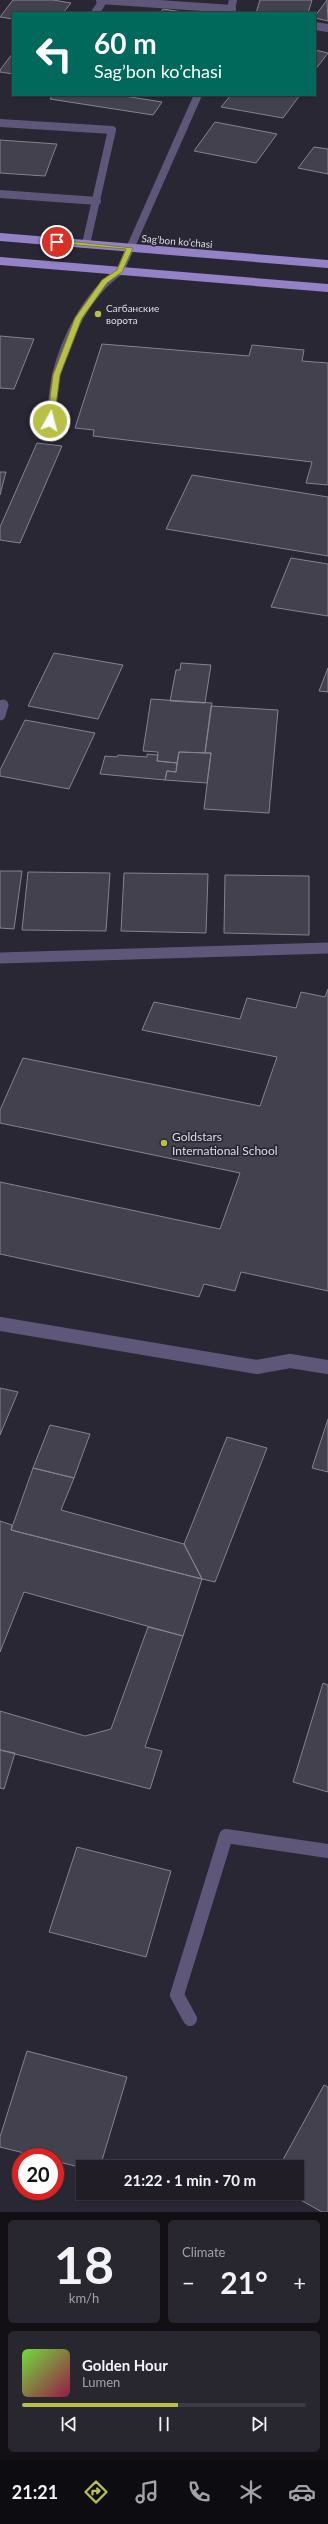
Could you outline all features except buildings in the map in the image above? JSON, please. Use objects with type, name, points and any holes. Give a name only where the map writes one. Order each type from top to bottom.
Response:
[{"type":"main road","name":"Sag’bon ko’chasi","points":[[0,237],[328,264]]},
{"type":"main road","points":[[0,261],[328,288]]},
{"type":"street","points":[[95,12],[101,0],[231,11],[233,0]]},
{"type":"street","points":[[316,26],[328,28]]},
{"type":"street","points":[[50,421],[56,375],[78,318],[104,282],[120,271],[198,96]]},
{"type":"street","points":[[0,123],[112,130],[86,244]]},
{"type":"street","points":[[0,194],[97,201]]},
{"type":"street","points":[[0,958],[328,948]]},
{"type":"street","points":[[0,1324],[257,1367],[290,1361],[328,1367]]},
{"type":"street","points":[[190,2019],[177,1995],[226,1836],[328,1852]]},
{"type":"place","name":"Сагбанские ворота","points":[[98,314]]},
{"type":"place","name":"Goldstars International School","points":[[164,1143]]},
{"type":"route","points":[[50,421],[56,375],[78,318],[89,300],[94,296],[104,282],[120,271],[130,248],[57,242]]}]
